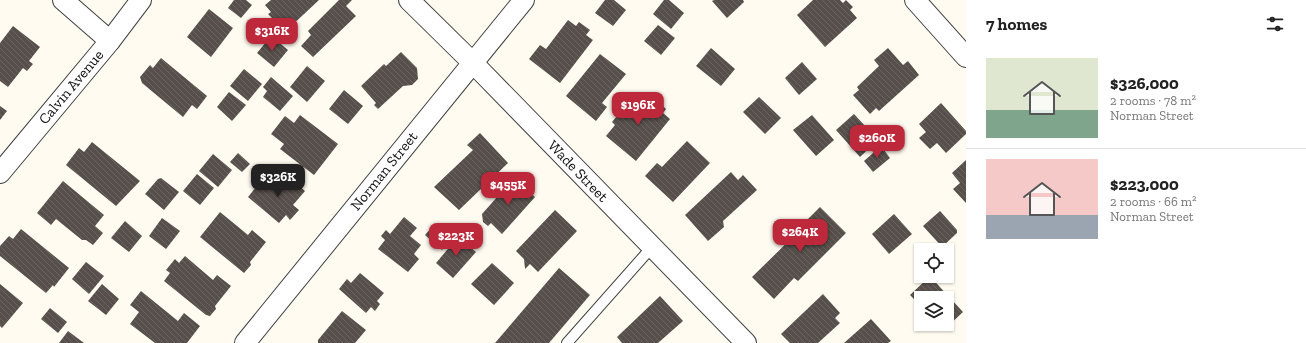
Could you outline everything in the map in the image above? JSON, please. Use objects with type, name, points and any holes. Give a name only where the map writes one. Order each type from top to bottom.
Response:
[{"type":"street","points":[[63,0],[110,40]]},
{"type":"street","name":"Calvin Avenue","points":[[0,173],[110,40],[141,0]]},
{"type":"street","name":"Wade Street","points":[[409,0],[472,62],[746,343]]},
{"type":"street","name":"Norman Street","points":[[245,343],[472,62],[524,0]]},
{"type":"street","points":[[915,0],[966,58]]},
{"type":"lane","points":[[567,343],[652,247]]},
{"type":"building","points":[[234,0],[246,0],[252,5],[241,18],[228,8]]},
{"type":"building","points":[[271,0],[319,0],[288,29],[282,22],[279,25],[268,14],[271,12],[265,5]]},
{"type":"building","points":[[339,0],[352,0],[346,6],[356,16],[313,57],[301,46],[311,35],[308,31]]},
{"type":"building","points":[[605,0],[614,0],[626,10],[613,26],[595,13]]},
{"type":"building","points":[[664,0],[669,0],[684,13],[671,29],[653,14]]},
{"type":"building","points":[[743,0],[744,2],[727,18],[712,1]]},
{"type":"building","points":[[813,0],[840,0],[843,3],[846,0],[853,7],[850,10],[857,18],[825,47],[797,15]]},
{"type":"building","points":[[209,9],[233,28],[211,57],[187,37]]},
{"type":"building","points":[[568,20],[576,26],[579,22],[590,30],[586,35],[593,40],[560,83],[529,59],[540,45],[546,49]]},
{"type":"building","points":[[658,25],[675,38],[661,55],[644,41]]},
{"type":"building","points":[[13,26],[40,47],[29,61],[33,64],[27,71],[23,68],[8,87],[0,81],[0,43]]},
{"type":"building","points":[[271,36],[288,50],[274,67],[257,53]]},
{"type":"building","points":[[711,48],[735,69],[721,86],[696,66]]},
{"type":"building","points":[[888,48],[903,65],[908,61],[919,75],[879,111],[876,108],[870,114],[853,95],[859,90],[857,87],[879,66],[874,60]]},
{"type":"building","points":[[401,52],[417,68],[418,79],[412,85],[403,86],[378,109],[374,105],[376,103],[361,86],[384,64],[386,66]]},
{"type":"building","points":[[600,54],[626,74],[602,103],[607,107],[596,121],[566,96]]},
{"type":"building","points":[[161,58],[207,96],[197,109],[192,105],[183,117],[142,83],[140,77],[150,65],[153,68]]},
{"type":"building","points":[[802,62],[817,79],[799,95],[785,78]]},
{"type":"building","points":[[307,66],[325,81],[307,102],[290,87]]},
{"type":"building","points":[[244,69],[262,84],[248,101],[230,86]]},
{"type":"building","points":[[271,77],[293,96],[280,111],[263,97],[267,91],[263,87]]},
{"type":"building","points":[[344,90],[363,106],[348,124],[329,109]]},
{"type":"building","points":[[229,92],[246,105],[232,121],[217,107]]},
{"type":"building","points":[[637,92],[652,104],[656,100],[666,109],[663,113],[670,119],[636,161],[606,136],[615,125],[612,122]]},
{"type":"building","points":[[759,97],[781,118],[765,134],[743,112]]},
{"type":"building","points":[[941,103],[966,131],[966,134],[946,153],[937,143],[930,149],[919,138],[926,132],[919,124]]},
{"type":"building","points":[[0,106],[7,111],[0,120]]},
{"type":"building","points":[[854,114],[878,140],[860,157],[836,130]]},
{"type":"building","points":[[300,115],[338,144],[314,175],[280,149],[284,144],[271,134],[285,116],[294,123]]},
{"type":"building","points":[[812,115],[834,140],[816,156],[793,130]]},
{"type":"building","points":[[480,133],[508,163],[459,210],[434,187],[473,150],[467,145]]},
{"type":"building","points":[[687,141],[710,163],[673,202],[645,176],[657,163],[662,167]]},
{"type":"building","points":[[92,142],[140,181],[116,206],[66,165],[79,148],[84,152]]},
{"type":"building","points":[[881,146],[890,158],[873,172],[864,161]]},
{"type":"building","points":[[238,153],[250,164],[242,172],[230,162]]},
{"type":"building","points":[[213,154],[232,170],[218,187],[199,171]]},
{"type":"building","points":[[966,160],[966,203],[953,189],[960,183],[952,173]]},
{"type":"building","points":[[731,172],[738,180],[743,175],[757,190],[723,221],[724,227],[708,241],[685,215]]},
{"type":"building","points":[[197,174],[214,188],[200,205],[183,191]]},
{"type":"building","points":[[273,176],[283,186],[290,178],[305,191],[293,205],[299,210],[290,220],[286,215],[279,223],[248,197],[260,182],[264,186]]},
{"type":"building","points":[[161,178],[179,192],[164,210],[145,194],[158,179]]},
{"type":"building","points":[[514,178],[535,197],[502,234],[491,223],[488,226],[483,222],[482,214]]},
{"type":"building","points":[[63,181],[104,215],[95,226],[103,233],[93,245],[86,240],[82,240],[56,219],[51,225],[37,213]]},
{"type":"building","points":[[820,207],[846,233],[798,281],[794,278],[774,299],[752,277],[800,230],[801,226]]},
{"type":"building","points":[[555,210],[577,231],[538,272],[530,264],[525,269],[524,259],[516,251]]},
{"type":"building","points":[[940,211],[957,230],[957,233],[946,243],[938,243],[923,226]]},
{"type":"building","points":[[220,212],[248,235],[252,230],[266,242],[250,262],[251,265],[244,273],[200,237]]},
{"type":"building","points":[[894,214],[912,234],[889,254],[872,234]]},
{"type":"building","points":[[404,217],[417,228],[410,236],[421,245],[414,254],[419,259],[408,272],[378,249],[385,240],[381,236],[386,230],[390,234]]},
{"type":"building","points":[[162,218],[180,231],[166,249],[149,236]]},
{"type":"building","points":[[125,221],[142,236],[129,252],[111,238]]},
{"type":"building","points":[[446,223],[451,228],[445,235],[450,240],[442,250],[425,235],[434,225],[439,230]]},
{"type":"building","points":[[21,229],[69,268],[54,287],[53,285],[46,293],[0,256],[0,246],[9,236],[13,239]]},
{"type":"building","points":[[458,237],[476,252],[453,278],[436,263]]},
{"type":"building","points":[[185,256],[213,280],[217,275],[231,286],[215,306],[216,309],[210,316],[206,315],[164,281],[170,273],[166,270],[175,259],[179,263]]},
{"type":"building","points":[[86,262],[104,276],[89,294],[72,279]]},
{"type":"building","points":[[492,263],[514,283],[494,305],[471,284]]},
{"type":"building","points":[[559,268],[590,295],[549,343],[495,343]]},
{"type":"building","points":[[360,273],[384,293],[377,301],[380,304],[375,311],[371,307],[366,313],[339,289],[347,279],[351,283]]},
{"type":"building","points":[[923,283],[936,283],[944,291],[914,291]]},
{"type":"building","points":[[0,284],[23,303],[2,328],[0,326]]},
{"type":"building","points":[[102,284],[119,299],[106,315],[88,301]]},
{"type":"building","points":[[141,291],[178,321],[184,313],[200,326],[187,343],[155,343],[130,324],[139,312],[130,305]]},
{"type":"building","points":[[914,291],[914,299],[910,295]]},
{"type":"building","points":[[823,294],[840,313],[835,318],[840,323],[818,343],[790,343],[781,334]]},
{"type":"building","points":[[660,296],[683,321],[658,343],[622,343],[617,337]]},
{"type":"building","points":[[954,302],[963,312],[954,320]]},
{"type":"building","points":[[50,308],[67,322],[58,333],[41,319]]},
{"type":"building","points":[[342,311],[366,330],[355,343],[318,343],[318,340]]},
{"type":"building","points":[[871,319],[891,341],[888,343],[844,343]]},
{"type":"building","points":[[68,331],[84,343],[59,343]]}]
